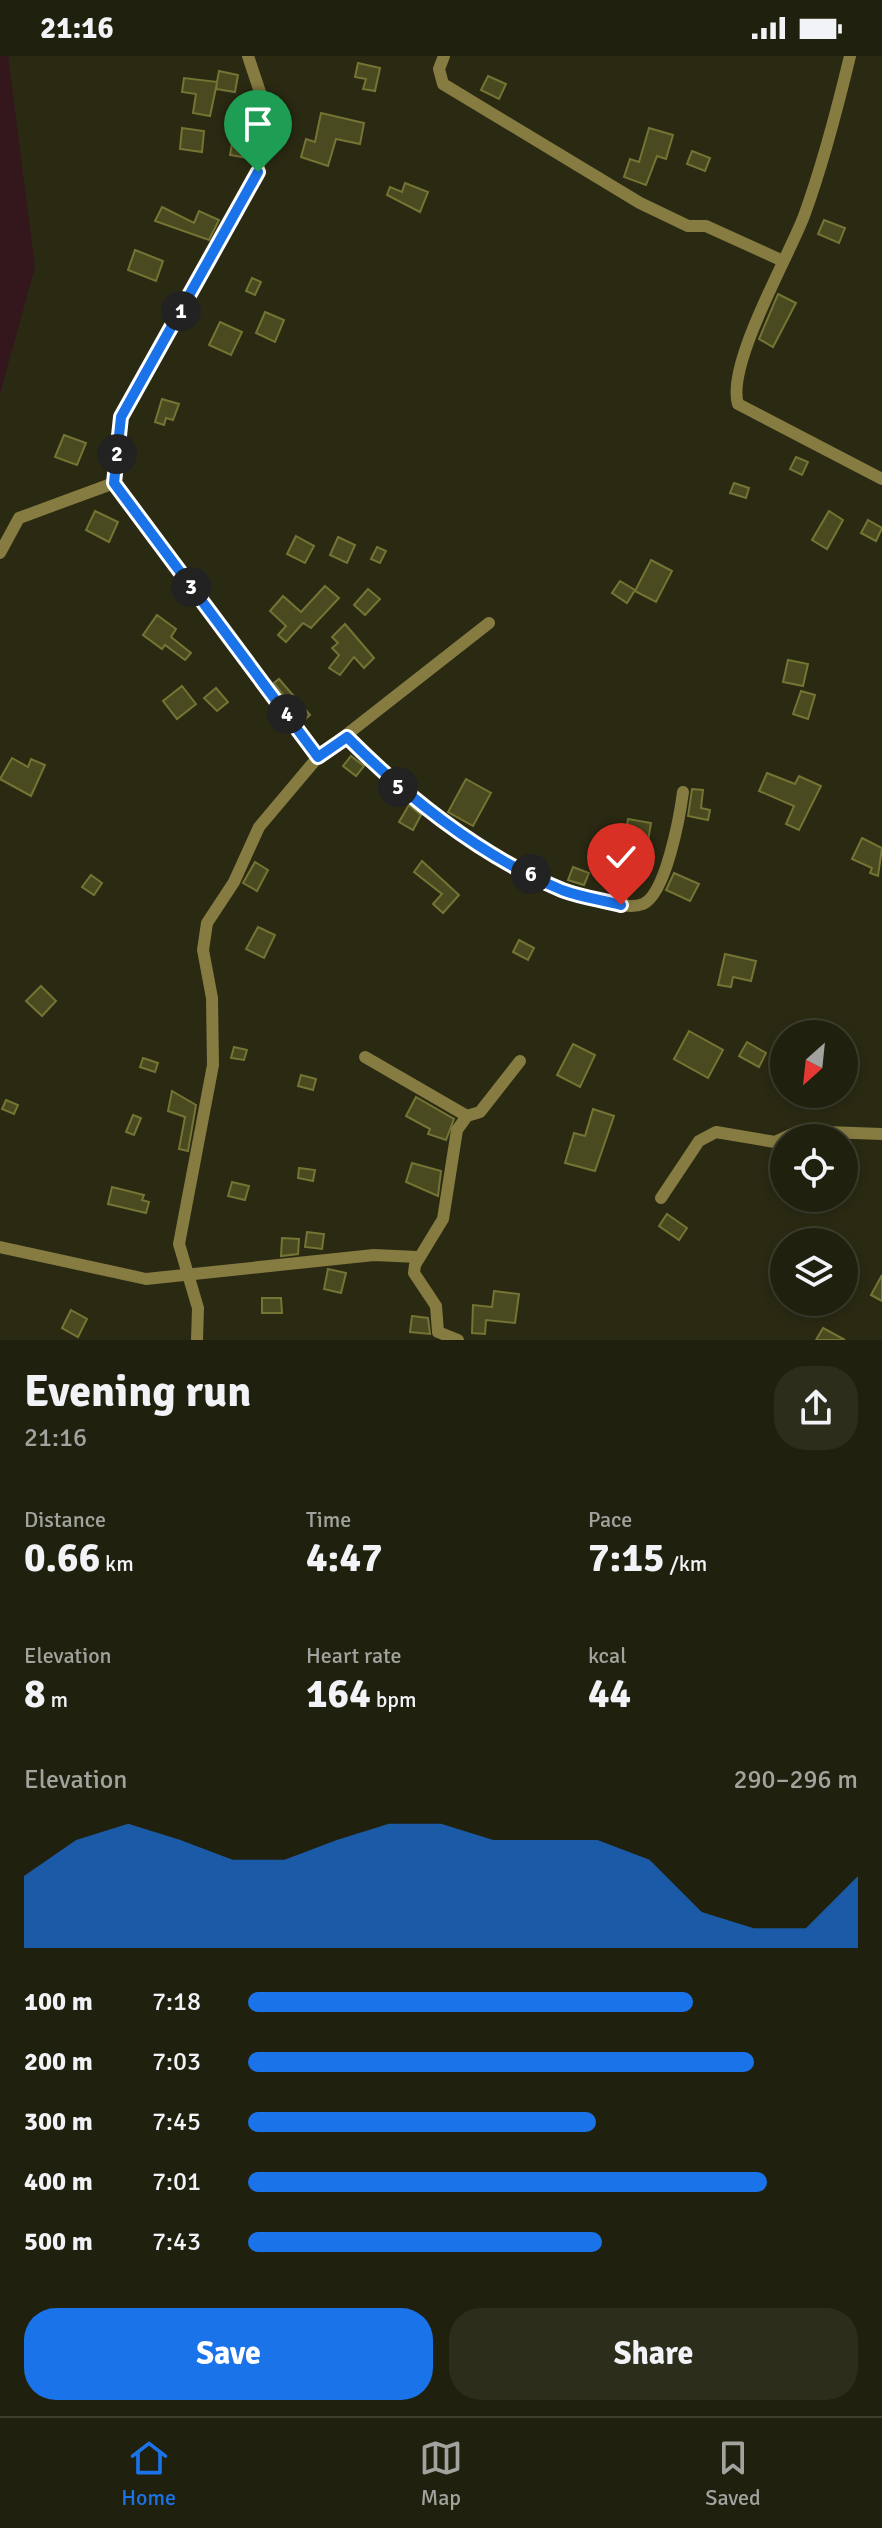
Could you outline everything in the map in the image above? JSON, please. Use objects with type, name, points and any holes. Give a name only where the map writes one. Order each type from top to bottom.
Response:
[{"type":"street","points":[[248,56],[267,113],[258,172],[121,417],[114,483],[318,757]]},
{"type":"street","points":[[444,56],[439,69],[443,84],[547,148],[640,203],[688,226],[706,226],[783,261]]},
{"type":"street","points":[[850,56],[818,176],[736,377],[738,404],[882,479]]},
{"type":"street","points":[[0,553],[19,518],[114,483]]},
{"type":"street","points":[[197,1340],[198,1308],[179,1244],[213,1065],[212,998],[203,950],[207,923],[234,882],[259,827],[318,757],[489,623]]},
{"type":"street","points":[[347,737],[397,786],[491,854],[563,891],[621,905],[641,905],[650,899],[671,853],[683,792]]},
{"type":"street","points":[[365,1057],[467,1116]]},
{"type":"street","points":[[458,1340],[438,1332],[436,1306],[414,1273],[417,1257],[433,1240],[443,1219],[457,1130],[467,1116],[480,1112],[520,1061]]},
{"type":"street","points":[[661,1198],[699,1141],[716,1132],[775,1142],[799,1131],[882,1134]]},
{"type":"street","points":[[0,1247],[146,1279],[347,1257],[417,1257]]},
{"type":"shaded area","points":[[0,56],[8,56],[35,267],[0,394]]},
{"type":"building","points":[[358,63],[380,68],[375,91],[363,89],[366,79],[355,77]]},
{"type":"building","points":[[219,71],[238,75],[235,92],[216,89],[217,83],[210,116],[193,113],[196,94],[182,92],[184,78],[217,82]]},
{"type":"building","points":[[488,76],[506,84],[499,99],[481,90]]},
{"type":"building","points":[[321,113],[364,123],[360,144],[336,139],[328,166],[301,157],[306,139],[315,142]]},
{"type":"building","points":[[182,128],[204,131],[202,152],[180,149]]},
{"type":"building","points":[[649,128],[673,135],[666,159],[657,156],[646,185],[624,177],[630,159],[639,162]]},
{"type":"building","points":[[233,138],[251,141],[248,158],[230,155]]},
{"type":"building","points":[[692,151],[710,158],[705,171],[687,164]]},
{"type":"building","points":[[405,183],[428,192],[420,212],[387,195],[390,187],[402,192]]},
{"type":"building","points":[[162,207],[194,223],[199,211],[219,220],[209,240],[155,221]]},
{"type":"building","points":[[824,220],[845,228],[839,243],[818,234]]},
{"type":"building","points":[[135,250],[163,261],[156,281],[128,270]]},
{"type":"building","points":[[252,278],[261,282],[255,295],[246,291]]},
{"type":"building","points":[[778,294],[796,303],[773,347],[759,339]]},
{"type":"building","points":[[265,312],[284,320],[275,342],[256,333]]},
{"type":"building","points":[[220,322],[242,332],[231,355],[209,345]]},
{"type":"building","points":[[162,399],[179,404],[173,420],[166,418],[164,425],[155,422]]},
{"type":"building","points":[[64,435],[86,443],[77,465],[55,457]]},
{"type":"building","points":[[796,457],[808,462],[802,475],[790,469]]},
{"type":"building","points":[[734,483],[749,488],[746,498],[730,493]]},
{"type":"building","points":[[95,511],[118,522],[109,542],[86,530]]},
{"type":"building","points":[[829,511],[843,520],[827,549],[812,540]]},
{"type":"building","points":[[868,520],[882,528],[876,541],[861,533]]},
{"type":"building","points":[[296,536],[314,546],[305,563],[287,554]]},
{"type":"building","points":[[338,537],[355,545],[347,563],[330,555]]},
{"type":"building","points":[[377,547],[386,551],[380,563],[371,559]]},
{"type":"building","points":[[651,560],[672,571],[656,602],[635,591]]},
{"type":"building","points":[[620,581],[635,590],[627,603],[612,593]]},
{"type":"building","points":[[325,586],[339,598],[311,628],[303,623],[286,642],[278,635],[286,626],[270,611],[283,596],[301,612]]},
{"type":"building","points":[[368,589],[380,599],[365,615],[354,605]]},
{"type":"building","points":[[157,615],[176,629],[171,637],[191,653],[185,660],[165,645],[162,649],[143,635]]},
{"type":"building","points":[[345,624],[374,658],[364,668],[354,657],[340,675],[329,668],[339,655],[332,648],[338,643],[332,637]]},
{"type":"building","points":[[788,660],[808,664],[803,686],[783,682]]},
{"type":"building","points":[[279,679],[310,715],[303,721],[274,683]]},
{"type":"building","points":[[182,686],[196,704],[177,719],[163,701]]},
{"type":"building","points":[[216,688],[228,702],[217,711],[204,698]]},
{"type":"building","points":[[801,691],[815,695],[808,719],[793,714]]},
{"type":"building","points":[[351,756],[364,766],[356,776],[343,766]]},
{"type":"building","points":[[12,758],[28,767],[31,759],[45,765],[31,796],[0,779]]},
{"type":"building","points":[[767,773],[795,784],[799,776],[821,786],[799,830],[786,824],[794,806],[759,791]]},
{"type":"building","points":[[466,779],[491,793],[473,826],[448,812]]},
{"type":"building","points":[[692,789],[703,790],[701,808],[710,810],[708,820],[688,816]]},
{"type":"building","points":[[409,805],[421,815],[413,830],[399,822]]},
{"type":"building","points":[[628,819],[651,823],[647,847],[624,844]]},
{"type":"building","points":[[862,838],[882,848],[878,876],[870,873],[872,868],[852,859]]},
{"type":"building","points":[[422,861],[459,895],[443,913],[433,904],[442,894],[414,872]]},
{"type":"building","points":[[255,862],[268,870],[257,891],[243,883]]},
{"type":"building","points":[[573,867],[589,873],[584,885],[568,880]]},
{"type":"building","points":[[674,873],[699,884],[690,901],[666,890]]},
{"type":"building","points":[[91,875],[102,883],[94,895],[82,887]]},
{"type":"building","points":[[258,927],[275,935],[264,958],[246,949]]},
{"type":"building","points":[[519,940],[534,948],[528,960],[513,952]]},
{"type":"building","points":[[725,954],[756,961],[751,981],[733,977],[731,987],[718,985]]},
{"type":"building","points":[[41,986],[56,1001],[42,1016],[26,1001]]},
{"type":"building","points":[[689,1031],[723,1050],[708,1078],[674,1059]]},
{"type":"building","points":[[747,1042],[766,1053],[759,1067],[739,1056]]},
{"type":"building","points":[[573,1044],[595,1055],[580,1087],[557,1075]]},
{"type":"building","points":[[234,1047],[247,1050],[244,1060],[231,1058]]},
{"type":"building","points":[[143,1058],[158,1063],[155,1072],[140,1067]]},
{"type":"building","points":[[301,1075],[316,1079],[313,1090],[298,1086]]},
{"type":"building","points":[[172,1091],[196,1105],[188,1151],[179,1149],[185,1117],[168,1111]]},
{"type":"building","points":[[416,1097],[454,1119],[446,1140],[428,1134],[430,1129],[406,1116]]},
{"type":"building","points":[[6,1100],[18,1105],[14,1114],[2,1109]]},
{"type":"building","points":[[593,1109],[614,1116],[595,1171],[565,1163],[574,1133],[585,1136]]},
{"type":"building","points":[[133,1115],[141,1118],[134,1135],[126,1132]]},
{"type":"building","points":[[412,1163],[441,1171],[438,1196],[406,1182]]},
{"type":"building","points":[[299,1168],[315,1170],[313,1181],[298,1178]]},
{"type":"building","points":[[232,1182],[249,1186],[245,1200],[228,1196]]},
{"type":"building","points":[[112,1187],[144,1195],[142,1200],[149,1202],[146,1213],[108,1204]]},
{"type":"building","points":[[667,1214],[687,1228],[679,1240],[659,1226]]},
{"type":"building","points":[[307,1232],[324,1234],[322,1249],[305,1247]]},
{"type":"building","points":[[282,1238],[299,1239],[298,1254],[281,1256]]},
{"type":"building","points":[[328,1269],[346,1273],[341,1293],[324,1289]]},
{"type":"building","points":[[882,1275],[882,1301],[871,1295]]},
{"type":"building","points":[[494,1291],[519,1294],[515,1323],[486,1320],[485,1334],[472,1333],[473,1305],[492,1307]]},
{"type":"building","points":[[262,1298],[281,1298],[282,1313],[262,1313]]},
{"type":"building","points":[[71,1310],[87,1319],[78,1337],[62,1328]]},
{"type":"building","points":[[412,1316],[428,1318],[430,1334],[410,1332]]},
{"type":"building","points":[[823,1328],[845,1340],[816,1340]]},
{"type":"route","points":[[258,172],[121,417],[114,483],[318,757],[347,737],[397,786],[491,854],[563,891],[621,905]]}]
